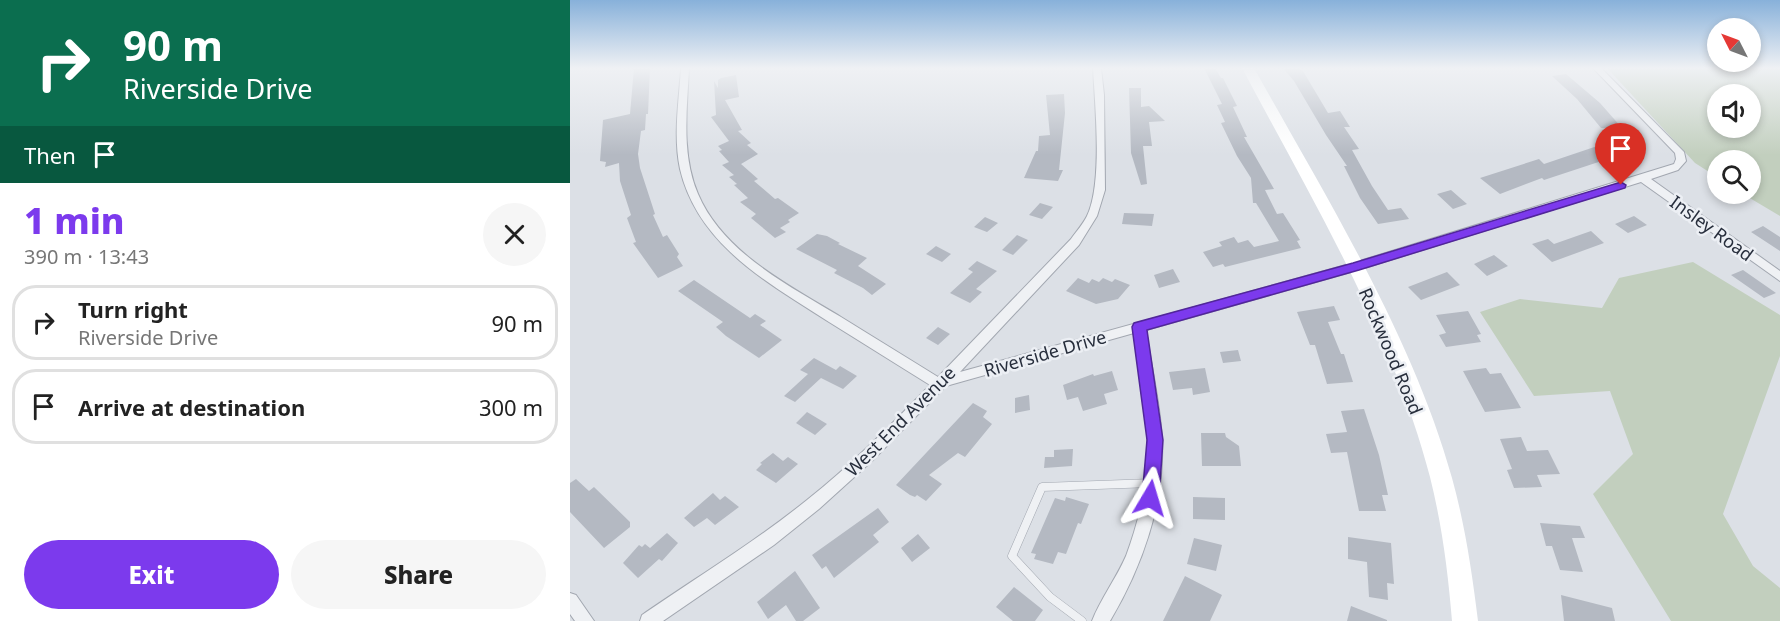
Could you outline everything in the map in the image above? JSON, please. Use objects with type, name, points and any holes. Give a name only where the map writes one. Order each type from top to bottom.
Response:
[{"type":"street","points":[[684,97],[682,148],[685,169],[700,208],[715,229],[734,250],[764,276],[938,383]]},
{"type":"street","name":"West End Avenue","points":[[648,621],[804,512],[886,437],[1075,242],[1092,216],[1100,190],[1098,97]]},
{"type":"street","name":"Rockwood Road","points":[[1263,97],[1354,267],[1389,343],[1430,443],[1454,528],[1465,621]]},
{"type":"street","name":"Riverside Drive","points":[[938,383],[1354,267],[1680,165],[1680,154],[1625,97]]},
{"type":"street","name":"Insley Road","points":[[1643,178],[1780,277]]},
{"type":"street","points":[[1100,621],[1128,570],[1142,531],[1152,483],[1155,440],[1139,327]]},
{"type":"street","points":[[570,601],[586,621]]},
{"type":"lane","points":[[1082,621],[1050,597],[1012,556],[1042,487],[1152,483]]},
{"type":"green space","points":[[1634,97],[1707,97],[1707,138],[1761,138],[1761,97],[1780,97],[1780,216],[1760,204],[1761,150],[1707,150],[1707,171],[1695,163]]},
{"type":"green space","points":[[1693,262],[1780,315],[1780,356],[1723,514],[1753,566],[1780,588],[1780,621],[1671,621],[1593,494],[1633,454],[1610,391],[1534,396],[1480,312],[1520,299],[1602,308],[1619,278]]},
{"type":"building","points":[[631,97],[649,97],[645,130],[641,131],[638,154],[640,168],[655,214],[653,215],[663,237],[667,235],[679,254],[677,257],[683,266],[658,278],[633,243],[636,242],[627,218],[631,215],[620,181],[619,163],[605,167],[606,162],[600,161],[603,120],[630,114]]},
{"type":"building","points":[[715,97],[739,97],[725,100],[742,130],[738,131],[751,143],[747,145],[758,154],[741,164],[758,179],[754,181],[775,199],[778,198],[799,213],[780,228],[786,232],[775,238],[751,218],[756,214],[740,202],[748,198],[729,177],[734,175],[722,165],[729,162],[719,151],[722,150],[718,146],[729,141],[711,117],[716,115]]},
{"type":"building","points":[[1046,97],[1064,97],[1065,113],[1059,170],[1063,170],[1058,181],[1024,178],[1038,151],[1039,136],[1050,135]]},
{"type":"building","points":[[1129,97],[1141,97],[1141,107],[1149,106],[1165,121],[1149,122],[1152,146],[1143,146],[1147,184],[1141,185],[1131,153]]},
{"type":"building","points":[[1218,97],[1232,97],[1237,106],[1233,107],[1247,137],[1244,137],[1274,189],[1265,190],[1277,214],[1283,213],[1300,240],[1297,241],[1301,248],[1225,267],[1223,264],[1213,267],[1203,252],[1222,246],[1219,242],[1234,237],[1238,243],[1248,240],[1254,247],[1279,241],[1256,203],[1253,203],[1251,178],[1221,123],[1225,122],[1217,105],[1222,104]]},
{"type":"building","points":[[1303,97],[1318,97],[1328,113],[1340,111],[1350,127],[1344,127],[1359,149],[1352,150],[1372,186],[1388,210],[1401,208],[1409,219],[1378,224],[1360,198],[1344,166],[1347,166]]},
{"type":"building","points":[[1575,97],[1593,97],[1622,128],[1601,128]]},
{"type":"building","points":[[1624,137],[1641,148],[1544,180],[1542,178],[1500,194],[1480,178],[1539,159],[1544,164]]},
{"type":"building","points":[[1451,190],[1467,204],[1453,209],[1437,194]]},
{"type":"building","points":[[1040,203],[1053,207],[1042,219],[1029,215]]},
{"type":"building","points":[[1124,213],[1154,214],[1152,226],[1122,224]]},
{"type":"building","points":[[1634,216],[1647,225],[1628,233],[1615,224]]},
{"type":"building","points":[[985,217],[998,223],[987,232],[974,227]]},
{"type":"building","points":[[1763,226],[1780,237],[1780,251],[1751,232]]},
{"type":"building","points":[[1591,231],[1604,243],[1552,262],[1532,244],[1548,239],[1554,244]]},
{"type":"building","points":[[817,234],[827,236],[867,258],[858,266],[886,284],[872,295],[834,273],[837,270],[796,249]]},
{"type":"building","points":[[1017,235],[1028,240],[1013,255],[1002,250]]},
{"type":"building","points":[[936,246],[951,254],[942,262],[926,254]]},
{"type":"building","points":[[1494,255],[1508,266],[1487,276],[1474,264]]},
{"type":"building","points":[[977,261],[997,271],[976,289],[982,292],[970,303],[950,293],[973,272],[968,269]]},
{"type":"building","points":[[1173,269],[1180,282],[1159,288],[1154,275]]},
{"type":"building","points":[[1743,270],[1776,293],[1764,298],[1731,275]]},
{"type":"building","points":[[1447,272],[1460,285],[1421,300],[1408,287]]},
{"type":"building","points":[[1078,278],[1089,283],[1092,279],[1099,282],[1103,278],[1112,282],[1115,279],[1130,285],[1118,299],[1096,304],[1066,291]]},
{"type":"building","points":[[694,280],[750,318],[755,314],[766,321],[760,325],[782,340],[759,358],[726,336],[716,327],[723,322],[678,291]]},
{"type":"building","points":[[1334,306],[1340,320],[1328,322],[1341,354],[1344,354],[1353,382],[1327,384],[1315,345],[1310,345],[1297,312]]},
{"type":"building","points":[[1468,311],[1481,334],[1477,335],[1481,342],[1446,347],[1439,335],[1446,333],[1436,315]]},
{"type":"building","points":[[938,327],[950,334],[938,345],[926,338]]},
{"type":"building","points":[[1238,350],[1241,361],[1223,363],[1220,352]]},
{"type":"building","points":[[814,358],[836,370],[840,366],[857,376],[843,389],[821,378],[795,402],[784,396],[808,374],[800,370]]},
{"type":"building","points":[[1205,368],[1210,392],[1193,395],[1192,388],[1173,390],[1169,372]]},
{"type":"building","points":[[1486,368],[1490,374],[1501,373],[1521,408],[1485,412],[1463,371]]},
{"type":"building","points":[[1112,371],[1118,390],[1104,394],[1107,404],[1083,411],[1078,397],[1067,400],[1063,385],[1093,374],[1094,376]]},
{"type":"building","points":[[1029,395],[1030,410],[1015,413],[1015,398]]},
{"type":"building","points":[[973,403],[987,411],[983,417],[992,424],[965,457],[958,453],[929,475],[942,484],[926,501],[917,495],[915,497],[910,495],[896,485]]},
{"type":"building","points":[[1364,409],[1379,455],[1388,495],[1382,495],[1386,511],[1359,511],[1347,452],[1331,453],[1326,434],[1347,432],[1341,411]]},
{"type":"building","points":[[807,412],[827,424],[815,435],[796,423]]},
{"type":"building","points":[[1201,433],[1225,433],[1226,437],[1239,446],[1241,466],[1202,466]]},
{"type":"building","points":[[1521,437],[1527,451],[1548,450],[1560,474],[1537,475],[1542,487],[1514,488],[1507,470],[1512,469],[1500,439]]},
{"type":"building","points":[[1073,449],[1072,466],[1044,468],[1045,457],[1054,457],[1054,450]]},
{"type":"building","points":[[773,453],[783,461],[788,457],[798,464],[776,483],[756,470],[762,464],[760,463]]},
{"type":"building","points":[[576,479],[589,491],[594,487],[630,522],[630,527],[604,548],[570,512],[570,483]]},
{"type":"building","points":[[713,493],[720,500],[725,496],[739,507],[715,525],[707,518],[694,527],[684,518]]},
{"type":"building","points":[[1066,497],[1089,504],[1081,524],[1078,523],[1066,554],[1058,552],[1053,564],[1034,559],[1036,554],[1031,553],[1055,498],[1065,501]]},
{"type":"building","points":[[1193,497],[1225,498],[1225,520],[1193,519]]},
{"type":"building","points":[[878,508],[889,522],[873,535],[879,542],[834,578],[826,566],[822,569],[812,555]]},
{"type":"building","points":[[1540,523],[1580,526],[1585,538],[1572,538],[1583,572],[1560,570],[1552,546],[1546,546]]},
{"type":"building","points":[[667,533],[678,543],[662,561],[659,559],[638,578],[623,563],[639,545],[642,547],[645,544],[650,548]]},
{"type":"building","points":[[918,534],[930,548],[912,562],[901,548]]},
{"type":"building","points":[[1348,537],[1391,543],[1394,584],[1387,583],[1388,600],[1369,597],[1367,562],[1348,559]]},
{"type":"building","points":[[1194,538],[1222,545],[1216,571],[1187,564]]},
{"type":"building","points":[[795,571],[820,608],[803,621],[796,621],[786,605],[768,619],[757,602]]},
{"type":"building","points":[[1185,576],[1222,595],[1210,621],[1163,621]]},
{"type":"building","points":[[1014,587],[1043,610],[1035,621],[1013,621],[996,607]]},
{"type":"building","points":[[1561,595],[1612,608],[1615,621],[1564,621]]},
{"type":"building","points":[[1351,606],[1387,620],[1387,621],[1347,621]]},
{"type":"route","points":[[1150,498],[1155,440],[1139,327],[1354,267],[1621,185]]}]
